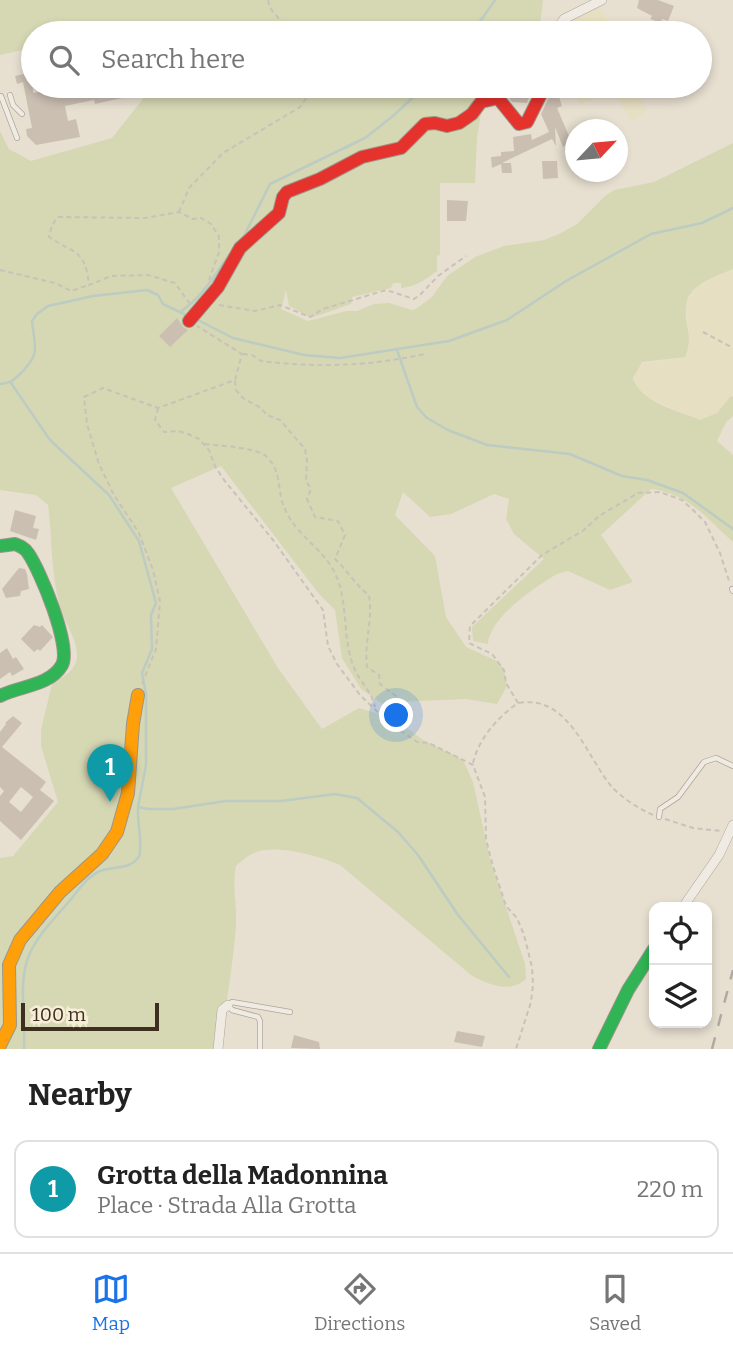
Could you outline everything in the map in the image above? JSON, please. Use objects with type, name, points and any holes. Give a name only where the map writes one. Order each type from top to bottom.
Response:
[{"type":"street","points":[[563,21],[602,0]]},
{"type":"street","points":[[193,317],[218,288],[240,248],[278,213],[287,192],[320,179],[362,157],[401,148],[425,124],[447,126],[459,123],[472,114],[481,102],[498,98],[511,116],[519,124],[523,124],[527,122],[539,98]]},
{"type":"street","points":[[0,546],[12,542],[21,545],[28,552],[60,629],[65,658],[53,675],[43,681],[11,689],[0,696]]},
{"type":"street","points":[[0,1045],[10,1025],[9,965],[20,940],[60,892],[102,854],[117,832],[128,793],[138,695]]},
{"type":"street","points":[[686,902],[719,855],[732,828]]},
{"type":"street","points":[[599,1049],[628,990],[649,958]]},
{"type":"street","points":[[218,1049],[222,1010],[228,1005]]},
{"type":"lane","points":[[10,95],[13,105],[22,114]]},
{"type":"lane","points":[[1,96],[17,138]]},
{"type":"lane","points":[[659,817],[660,810],[678,797],[705,762],[716,758],[733,766]]},
{"type":"lane","points":[[260,1049],[258,1017],[232,1010],[228,1005],[232,1002],[290,1012]]},
{"type":"path","points":[[268,0],[270,8],[281,21]]},
{"type":"path","points":[[179,212],[189,188],[223,153],[300,107],[306,98]]},
{"type":"path","points":[[89,285],[87,264],[82,256],[49,237],[52,225],[58,217],[145,218],[179,212],[193,219],[201,218],[211,224],[219,237],[219,252],[209,277],[209,299],[218,305],[255,311],[280,305],[310,317],[323,309],[386,290],[418,298],[438,276],[466,256]]},
{"type":"path","points":[[0,271],[55,283],[71,291],[111,276],[148,275],[175,284],[193,317]]},
{"type":"path","points":[[205,332],[242,354],[261,360],[330,367],[425,354]]},
{"type":"path","points":[[703,332],[733,348]]},
{"type":"path","points":[[242,354],[235,380],[236,390],[267,415],[280,420],[305,449],[306,481],[311,489],[307,499],[315,517],[338,521],[345,534],[335,559],[356,585],[369,595],[371,621],[365,649],[367,667],[379,675],[380,684],[396,696],[387,707],[388,722]]},
{"type":"path","points":[[138,695],[156,649],[160,601],[153,570],[139,533],[114,495],[99,464],[87,424],[84,397],[103,387],[158,408],[235,380]]},
{"type":"path","points":[[158,408],[155,420],[164,432],[178,431],[199,439],[224,480],[273,540],[323,610],[328,646],[337,664],[360,695],[388,722],[417,742],[429,743],[473,765]]},
{"type":"path","points":[[203,444],[252,450],[266,456],[277,471],[284,507],[315,550],[330,564],[338,582],[345,602],[344,614],[354,668],[373,696],[375,708]]},
{"type":"path","points":[[518,703],[506,683],[504,670],[492,654],[469,643],[470,626],[541,555],[638,493],[660,492],[682,500],[693,510],[705,523],[720,553],[732,590]]},
{"type":"path","points":[[516,1049],[531,1002],[532,967],[524,935],[517,919],[506,906],[492,863],[486,839],[485,797],[473,765],[482,741],[506,712],[518,703],[528,701],[543,705],[562,717],[580,737],[594,763],[614,789],[640,809],[693,828],[732,828]]},
{"type":"shaded area","points":[[598,5],[608,21],[569,21]]},
{"type":"shaded area","points":[[577,98],[594,98],[590,101],[580,104]]},
{"type":"shaded area","points":[[618,98],[639,98],[647,111],[632,121]]},
{"type":"shaded area","points":[[733,269],[733,397],[717,413],[700,420],[641,395],[635,385],[635,375],[641,364],[685,357],[689,329],[685,305],[695,288]]},
{"type":"green space","points":[[0,0],[543,0],[540,21],[21,21],[21,51],[0,55]]},
{"type":"green space","points":[[144,98],[484,98],[477,137],[475,183],[440,183],[440,255],[437,256],[437,271],[411,286],[401,288],[401,283],[393,283],[391,288],[352,297],[351,304],[311,318],[289,306],[286,290],[281,309],[308,321],[346,311],[357,311],[374,304],[389,303],[416,309],[432,297],[447,276],[475,257],[504,246],[544,240],[559,234],[577,224],[614,190],[654,182],[733,143],[733,269],[704,282],[691,292],[686,306],[689,343],[685,357],[642,362],[633,378],[637,387],[652,400],[700,420],[717,413],[731,396],[733,397],[733,416],[726,422],[717,441],[733,455],[733,542],[686,501],[664,491],[651,489],[601,535],[633,582],[610,590],[568,571],[557,574],[504,614],[490,634],[488,644],[473,641],[472,627],[544,559],[514,534],[506,519],[509,499],[494,494],[451,514],[430,517],[403,492],[395,515],[435,556],[446,617],[466,647],[499,662],[504,670],[507,686],[497,704],[466,699],[397,702],[387,707],[361,689],[342,658],[335,610],[319,594],[221,466],[171,488],[278,668],[322,729],[359,708],[395,719],[423,740],[464,762],[473,782],[490,859],[525,964],[526,979],[520,984],[499,986],[471,975],[340,865],[297,852],[262,850],[236,866],[236,925],[221,1049],[0,1049],[0,858],[13,856],[58,802],[41,746],[41,730],[52,684],[71,670],[76,663],[77,652],[56,590],[48,505],[36,495],[0,490],[0,131],[9,149],[31,161],[112,138]]},
{"type":"building","points":[[639,0],[658,0],[674,6],[668,21],[650,19],[652,16],[637,8]]},
{"type":"building","points":[[21,75],[21,83],[17,84],[15,76]]},
{"type":"building","points":[[26,98],[122,98],[95,104],[94,100],[65,106],[68,121],[76,119],[80,137],[36,145],[27,136],[26,129],[32,128]]},
{"type":"building","points":[[509,98],[529,98],[527,103],[512,102]]},
{"type":"building","points":[[548,98],[559,98],[562,106],[557,108],[565,127],[565,146],[563,147],[555,127],[556,146],[552,139],[502,163],[511,163],[512,173],[502,173],[501,164],[492,168],[491,157],[501,156],[501,152],[514,151],[513,137],[531,134],[532,140],[549,132],[541,114]]},
{"type":"building","points":[[542,161],[557,161],[558,178],[543,179]]},
{"type":"building","points":[[447,200],[468,201],[466,221],[447,221]]},
{"type":"building","points":[[177,318],[188,330],[170,347],[159,336]]},
{"type":"building","points":[[15,510],[36,516],[33,528],[39,529],[36,540],[10,531]]},
{"type":"building","points":[[19,568],[25,569],[29,589],[21,591],[20,596],[6,598],[2,589]]},
{"type":"building","points":[[34,625],[42,625],[53,637],[40,651],[38,649],[34,652],[21,639]]},
{"type":"building","points":[[7,648],[13,659],[16,657],[24,669],[12,676],[10,672],[0,679],[0,653]]},
{"type":"building","points":[[13,716],[22,723],[2,747],[46,782],[40,790],[54,801],[21,840],[0,821],[0,796],[4,791],[0,787],[0,732]],"holes":[[[21,787],[33,797],[21,812],[9,802]]]},
{"type":"building","points":[[457,1031],[485,1036],[482,1047],[454,1042]]},
{"type":"building","points":[[294,1035],[319,1042],[320,1049],[291,1048]]},
{"type":"waterway","points":[[480,21],[495,0]]},
{"type":"waterway","points":[[243,238],[270,184],[365,138],[412,98]]},
{"type":"waterway","points":[[196,319],[233,338],[304,355],[340,358],[449,341],[507,320],[566,281],[651,234],[702,223],[733,208]]},
{"type":"waterway","points":[[180,312],[202,293],[230,254]]},
{"type":"waterway","points":[[0,384],[13,380],[31,361],[35,350],[32,321],[48,306],[93,296],[147,290],[158,295],[163,304],[186,315]]},
{"type":"waterway","points":[[397,350],[417,407],[427,418],[448,430],[487,445],[570,454],[622,476],[647,480],[683,493],[733,529]]},
{"type":"waterway","points":[[11,383],[50,440],[109,495],[139,541],[156,603],[151,615],[152,649],[142,673],[146,694],[146,765],[138,807],[173,809],[226,801],[281,801],[335,794],[357,798],[398,832],[418,855],[458,915],[509,977]]},
{"type":"waterway","points":[[24,1049],[23,988],[30,953],[46,928],[90,877],[100,871],[132,864],[139,856],[138,808]]},
{"type":"railway","points":[[712,1049],[733,970]]},
{"type":"traffic: fast","points":[[0,546],[15,544],[27,551],[47,591],[59,626],[64,656],[62,665],[50,677],[0,696]]},
{"type":"traffic: fast","points":[[599,1049],[628,990],[649,957]]},
{"type":"traffic: slow","points":[[0,1045],[10,1025],[9,965],[20,940],[60,892],[102,854],[117,832],[128,793],[138,695]]},
{"type":"traffic: jam","points":[[189,321],[218,287],[240,248],[279,213],[287,192],[320,179],[362,157],[401,148],[425,124],[447,126],[459,123],[472,114],[481,102],[498,98]]},
{"type":"traffic: jam","points":[[498,98],[519,124],[527,122],[539,98]]},
{"type":"place","name":"Grotta della Madonnina","points":[[110,802]]}]
